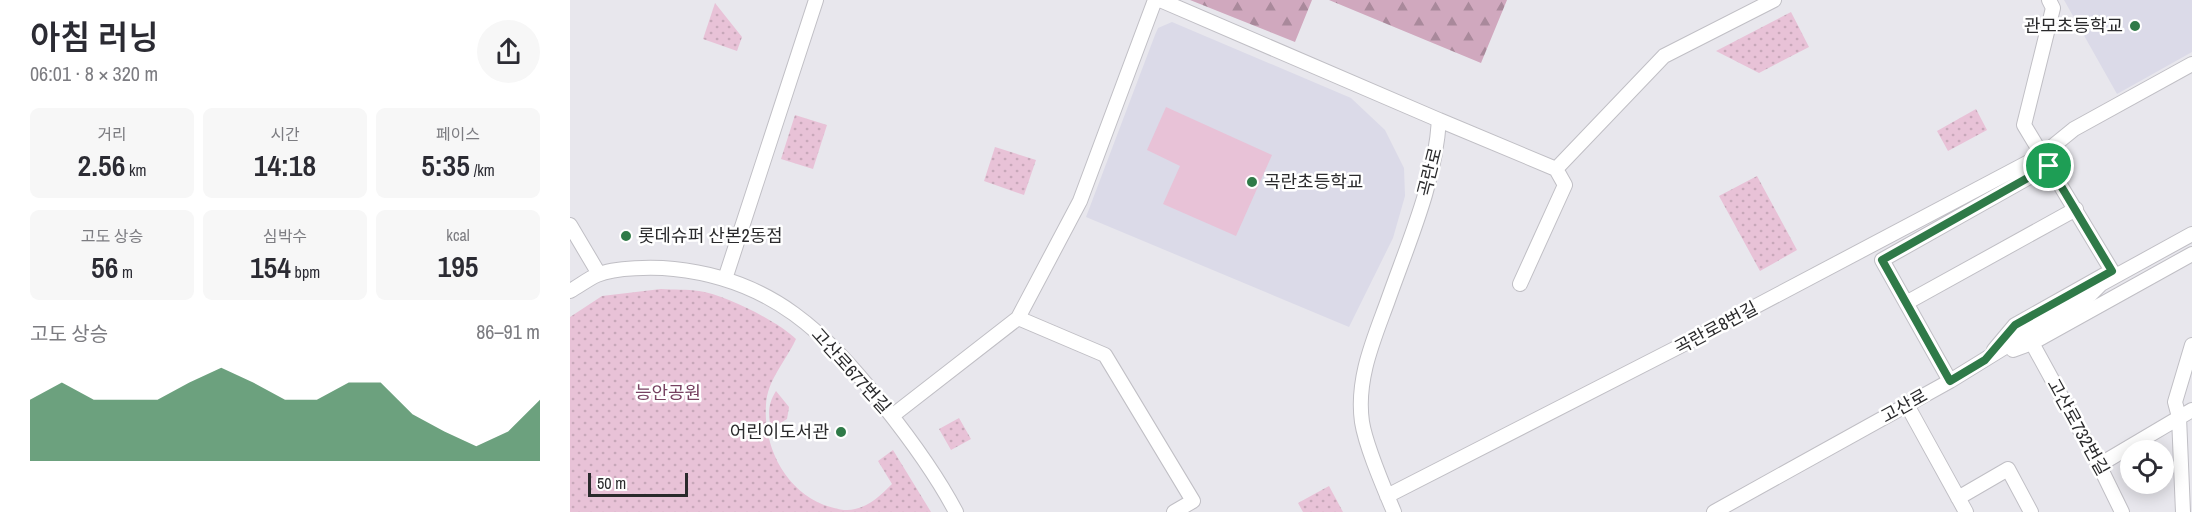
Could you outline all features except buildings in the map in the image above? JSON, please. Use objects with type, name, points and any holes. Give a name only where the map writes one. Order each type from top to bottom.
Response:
[{"type":"street","points":[[725,279],[816,0]]},
{"type":"street","points":[[892,416],[1018,318],[1080,201],[1157,0],[1556,169],[1564,185],[1520,284]]},
{"type":"street","points":[[1556,169],[1664,56],[1774,0]]},
{"type":"street","points":[[2049,0],[2053,8],[2024,125],[2112,271]]},
{"type":"street","name":"곡란로8번길","points":[[1387,495],[2046,161],[2074,129],[2192,64]]},
{"type":"street","name":"곡란로","points":[[1394,512],[1362,423],[1361,387],[1370,349],[1428,188],[1437,152],[1440,120]]},
{"type":"street","points":[[1950,381],[1882,260],[2046,161]]},
{"type":"street","points":[[1906,303],[2076,209]]},
{"type":"street","points":[[570,225],[599,274]]},
{"type":"street","points":[[1985,360],[2015,325],[2192,225]]},
{"type":"street","points":[[2091,294],[2101,284],[2192,234]]},
{"type":"street","points":[[2091,294],[2106,291],[2192,244]]},
{"type":"street","points":[[1985,360],[2032,343],[2192,254]]},
{"type":"street","name":"고산로677번길","points":[[570,291],[599,274],[655,267],[698,272],[753,289],[813,327],[830,342],[914,444],[956,512]]},
{"type":"street","name":"고산로","points":[[1714,512],[1950,381],[2091,294]]},
{"type":"street","points":[[1018,318],[1105,355],[1193,501],[1174,512]]},
{"type":"street","name":"고산로732번길","points":[[2032,343],[2100,465],[2122,512]]},
{"type":"street","points":[[2183,512],[2179,417],[2175,402],[2192,345]]},
{"type":"street","points":[[1907,405],[1966,512]]},
{"type":"street","points":[[2100,465],[2192,410]]},
{"type":"street","points":[[1958,498],[2008,469],[2031,512]]},
{"type":"shaded area","name":"관모초등학교","points":[[2064,0],[2192,0],[2192,52],[2117,94]]},
{"type":"shaded area","name":"곡란초등학교","points":[[1172,22],[1351,98],[1385,130],[1404,168],[1405,196],[1393,238],[1349,327],[1086,217],[1158,28]]},
{"type":"green space","points":[[1190,0],[1312,0],[1295,42]]},
{"type":"green space","points":[[1329,0],[1507,0],[1481,63]]},
{"type":"green space","points":[[715,3],[742,37],[737,51],[703,39]]},
{"type":"green space","points":[[1791,12],[1809,47],[1759,73],[1716,51]]},
{"type":"green space","points":[[1166,107],[1272,155],[1236,236],[1163,204],[1180,166],[1147,150]]},
{"type":"green space","points":[[1976,109],[1987,130],[1948,151],[1937,131]]},
{"type":"green space","points":[[795,115],[827,125],[813,169],[781,159]]},
{"type":"green space","points":[[995,147],[1036,160],[1024,195],[984,181]]},
{"type":"green space","points":[[1757,176],[1797,250],[1760,271],[1719,196]]},
{"type":"green space","name":"능안공원","points":[[661,289],[710,293],[737,303],[764,317],[796,339],[770,387],[767,396],[766,420],[768,436],[779,465],[798,489],[824,505],[839,509],[851,510],[866,505],[892,484],[878,461],[893,450],[931,512],[570,512],[570,317],[602,296]]},
{"type":"green space","points":[[776,391],[789,407],[787,419],[777,425],[770,423],[769,414],[770,403]]},
{"type":"green space","points":[[959,418],[971,439],[951,450],[939,429]]},
{"type":"green space","points":[[1329,486],[1343,512],[1303,512],[1298,503]]},
{"type":"place","name":"관모초등학교","points":[[2135,26]]},
{"type":"place","name":"곡란초등학교","points":[[1252,182]]},
{"type":"place","name":"롯데슈퍼 산본2동점","points":[[626,236]]},
{"type":"place","name":"어린이도서관","points":[[841,432]]},
{"type":"route","points":[[2049,166],[2112,271],[2015,325],[1985,360],[1950,381],[1882,260],[2049,166]]}]
